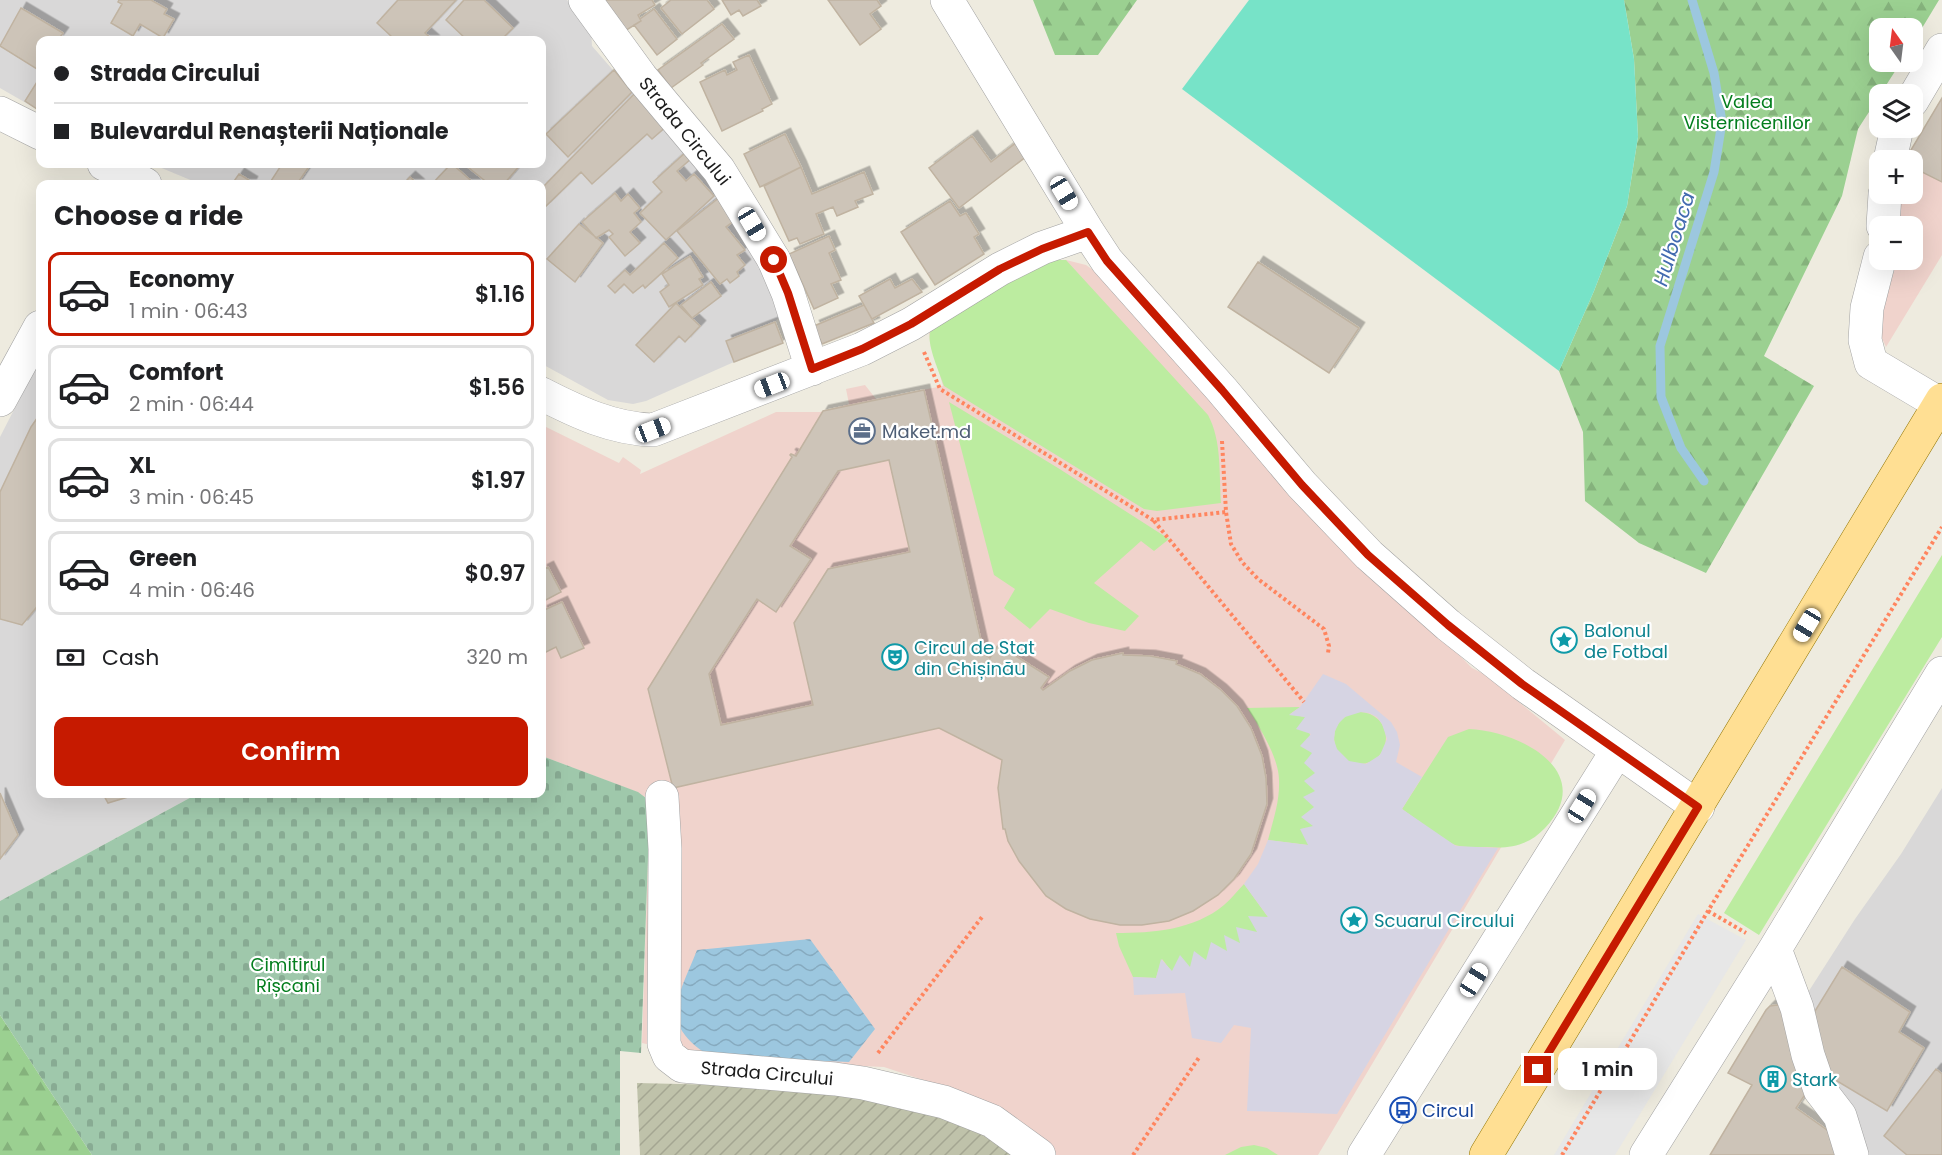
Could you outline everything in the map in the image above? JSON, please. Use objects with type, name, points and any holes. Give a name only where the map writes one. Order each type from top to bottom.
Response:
[{"type":"main road","points":[[1486,1155],[1941,402]]},
{"type":"street","name":"Strada Circului","points":[[585,0],[641,77],[719,170],[774,260],[788,293],[812,369]]},
{"type":"street","points":[[947,0],[1107,261],[1222,390],[1302,485],[1368,555],[1448,625],[1513,677],[1698,807]]},
{"type":"street","points":[[1922,84],[1942,50]]},
{"type":"street","points":[[0,113],[36,131]]},
{"type":"street","points":[[546,396],[572,410],[611,424],[626,428],[653,430],[862,349],[911,324],[1000,269],[1042,249],[1088,232]]},
{"type":"street","points":[[1877,270],[1867,308],[1865,340],[1871,363],[1941,402]]},
{"type":"street","points":[[0,399],[36,334]]},
{"type":"street","points":[[1646,1155],[1765,943],[1942,674]]},
{"type":"street","points":[[1364,1155],[1617,751]]},
{"type":"street","name":"Strada Circului","points":[[662,797],[665,849],[664,1044],[669,1056],[682,1066],[863,1083],[944,1102],[992,1121],[1039,1155]]},
{"type":"street","points":[[1765,943],[1797,1008],[1808,1055],[1820,1090],[1840,1116],[1852,1155]]},
{"type":"path","points":[[911,324],[940,389],[1154,520],[1304,702]]},
{"type":"path","points":[[1222,390],[1226,512],[1231,544],[1242,562],[1258,579],[1318,623],[1327,637],[1328,653]]},
{"type":"path","points":[[1154,520],[1226,512]]},
{"type":"path","points":[[1562,1155],[1942,527]]},
{"type":"path","points":[[1708,911],[1765,943]]},
{"type":"path","points":[[863,1083],[880,1047],[982,917]]},
{"type":"path","points":[[1133,1155],[1200,1056]]},
{"type":"shaded area","points":[[0,0],[567,0],[591,30],[592,46],[632,92],[637,91],[738,218],[782,314],[775,322],[783,343],[646,401],[633,404],[608,400],[546,366],[546,180],[190,180],[162,168],[546,168],[546,36],[36,36],[36,109],[0,88]]},
{"type":"shaded area","points":[[1942,98],[1942,255],[1886,347],[1878,329],[1894,270],[1923,270],[1923,216],[1896,216],[1898,204],[1923,204],[1923,150],[1911,150],[1918,138],[1923,138],[1923,130]]},
{"type":"shaded area","name":"Circul de Stat din Chișinău","points":[[1066,260],[1086,265],[1216,406],[1226,420],[1472,668],[1486,675],[1565,740],[1318,1155],[1055,1155],[1039,1140],[959,1092],[884,1067],[712,1059],[642,1043],[650,801],[637,792],[546,758],[546,427],[619,463],[623,457],[641,470],[640,474],[776,412],[820,412],[849,404],[846,389],[865,385],[876,399],[943,386],[929,333]]},
{"type":"shaded area","points":[[36,367],[36,798],[190,798],[0,901],[0,437]]},
{"type":"shaded area","points":[[1323,674],[1346,684],[1391,722],[1397,732],[1400,745],[1396,762],[1422,777],[1402,809],[1456,846],[1498,848],[1337,1114],[1247,1111],[1251,1028],[1234,1025],[1221,1043],[1192,1038],[1185,993],[1134,995],[1133,977],[1156,978],[1161,959],[1172,971],[1180,955],[1190,967],[1194,951],[1206,960],[1211,942],[1227,951],[1224,935],[1240,943],[1236,927],[1257,932],[1248,916],[1268,917],[1244,884],[1258,864],[1268,840],[1308,845],[1300,829],[1313,826],[1301,817],[1314,807],[1303,797],[1315,791],[1304,781],[1315,773],[1304,763],[1312,753],[1300,746],[1311,734],[1296,729],[1305,717],[1289,715],[1300,707]],"holes":[[[1361,712],[1377,717],[1382,724],[1387,739],[1380,755],[1366,764],[1349,761],[1337,749],[1334,740],[1335,731],[1345,717]]]},
{"type":"shaded area","points":[[1942,788],[1942,1155],[1862,1155],[1829,1081],[1805,997],[1855,919],[1901,854]]},
{"type":"shaded area","points":[[1698,914],[1746,940],[1615,1155],[1554,1155]]},
{"type":"shaded area","points":[[637,1083],[843,1088],[987,1132],[1015,1155],[640,1155]]},
{"type":"green space","points":[[1033,0],[1137,0],[1098,55],[1055,55]]},
{"type":"green space","points":[[1249,0],[1624,0],[1634,59],[1638,137],[1627,206],[1594,291],[1559,371],[1182,89]]},
{"type":"green space","name":"Valea Visternicenilor","points":[[1624,0],[1939,0],[1923,26],[1923,18],[1869,18],[1869,72],[1895,72],[1887,84],[1869,84],[1869,112],[1858,129],[1842,196],[1764,356],[1814,386],[1706,573],[1639,543],[1585,501],[1583,432],[1559,371],[1594,291],[1627,206],[1638,137],[1634,59]]},
{"type":"green space","points":[[1051,260],[1066,260],[1208,415],[1218,447],[1221,503],[1157,511],[1144,509],[944,386],[930,345],[930,333],[934,324],[941,317]]},
{"type":"green space","points":[[949,402],[1169,539],[1154,551],[1141,541],[1094,583],[1139,616],[1125,631],[1089,623],[1050,609],[1030,629],[1004,608],[1015,589],[994,575]]},
{"type":"green space","points":[[1942,555],[1942,637],[1759,935],[1724,913]]},
{"type":"green space","points":[[1300,707],[1290,714],[1305,717],[1313,748],[1316,781],[1315,814],[1308,845],[1268,840],[1276,811],[1278,771],[1267,742],[1247,708]]},
{"type":"green space","points":[[1360,712],[1374,716],[1382,724],[1386,738],[1382,752],[1374,760],[1360,764],[1346,760],[1338,752],[1334,738],[1338,724],[1346,716]]},
{"type":"green space","points":[[1469,729],[1510,737],[1529,746],[1546,758],[1558,773],[1563,789],[1559,808],[1545,828],[1526,842],[1504,847],[1455,845],[1402,809],[1448,737]]},
{"type":"green space","name":"Cimitirul Rîșcani","points":[[546,758],[638,792],[650,801],[641,1053],[620,1051],[620,1155],[92,1155],[0,1015],[0,901],[190,798],[546,798]]},
{"type":"green space","points":[[1244,884],[1268,917],[1248,939],[1228,952],[1194,966],[1172,972],[1162,959],[1156,978],[1133,977],[1119,946],[1116,933],[1159,931],[1200,920],[1224,905]]},
{"type":"green space","points":[[0,1015],[92,1155],[0,1155]]},
{"type":"green space","points":[[1254,1145],[1267,1148],[1278,1155],[1225,1155],[1241,1147]]},
{"type":"water","points":[[810,939],[875,1029],[849,1062],[710,1056],[693,1044],[683,1032],[678,1021],[679,995],[697,950]]},
{"type":"building","points":[[119,0],[151,0],[167,9],[164,14],[174,19],[164,36],[160,36],[140,24],[133,36],[111,23],[122,4],[118,2]]},
{"type":"building","points":[[398,0],[456,0],[425,33],[428,36],[391,36],[377,23]]},
{"type":"building","points":[[464,0],[484,0],[513,28],[505,36],[463,36],[446,20]]},
{"type":"building","points":[[594,0],[652,0],[655,5],[638,15],[641,21],[620,34]]},
{"type":"building","points":[[671,0],[707,0],[714,9],[682,34],[661,8]]},
{"type":"building","points":[[722,0],[757,0],[761,6],[743,16],[739,10],[731,15]]},
{"type":"building","points":[[828,0],[877,0],[881,6],[870,14],[881,29],[860,45]]},
{"type":"building","points":[[21,8],[63,33],[61,36],[36,36],[36,68],[0,46]]},
{"type":"building","points":[[654,9],[677,39],[657,55],[634,25]]},
{"type":"building","points":[[722,24],[734,39],[671,88],[658,70]]},
{"type":"building","points":[[749,55],[772,104],[762,109],[763,111],[722,131],[700,82],[725,70],[727,75],[737,70],[733,62]]},
{"type":"building","points":[[614,70],[632,92],[568,157],[546,134]]},
{"type":"building","points":[[36,83],[36,108],[25,101]]},
{"type":"building","points":[[637,91],[668,125],[652,139],[647,134],[592,184],[581,172],[546,206],[546,184]]},
{"type":"building","points":[[1942,98],[1942,182],[1923,172],[1923,150],[1911,150],[1918,138],[1923,138],[1923,130]]},
{"type":"building","points":[[785,134],[801,167],[760,187],[744,154]]},
{"type":"building","points":[[972,136],[991,162],[1021,139],[1031,153],[959,208],[929,168]]},
{"type":"building","points":[[686,152],[692,158],[677,171],[686,181],[694,174],[714,196],[666,240],[640,213],[662,192],[653,182]]},
{"type":"building","points":[[801,167],[812,194],[864,172],[873,194],[855,201],[858,207],[837,216],[833,207],[816,214],[824,234],[800,244],[797,238],[789,241],[764,186]]},
{"type":"building","points":[[279,168],[308,168],[300,180],[272,180]]},
{"type":"building","points":[[447,168],[457,168],[470,180],[436,180]]},
{"type":"building","points":[[469,168],[518,168],[507,180],[484,180]]},
{"type":"building","points":[[239,174],[249,180],[235,180]]},
{"type":"building","points":[[615,193],[621,201],[628,194],[640,208],[634,213],[641,222],[630,232],[640,243],[625,256],[609,237],[613,234],[609,230],[596,238],[582,222]]},
{"type":"building","points":[[720,197],[738,218],[726,227],[745,250],[737,255],[745,265],[737,272],[739,276],[730,283],[727,279],[720,284],[677,231]]},
{"type":"building","points":[[950,201],[960,216],[966,213],[979,234],[974,237],[984,254],[935,285],[901,232]]},
{"type":"building","points":[[579,224],[603,243],[575,282],[547,259]]},
{"type":"building","points":[[829,236],[835,250],[829,253],[841,280],[831,284],[838,298],[814,309],[789,254]]},
{"type":"building","points":[[664,243],[678,258],[645,288],[643,285],[633,293],[624,284],[615,293],[608,286],[625,270],[630,275]]},
{"type":"building","points":[[690,256],[703,277],[699,279],[703,285],[669,307],[660,292],[669,285],[662,274]]},
{"type":"building","points":[[1258,262],[1359,328],[1329,373],[1228,307]]},
{"type":"building","points":[[890,279],[895,288],[912,279],[922,292],[872,319],[859,296]]},
{"type":"building","points":[[711,282],[721,296],[692,318],[681,305]]},
{"type":"building","points":[[676,303],[700,326],[685,342],[679,336],[654,362],[636,345]]},
{"type":"building","points":[[864,305],[874,323],[822,344],[814,326]]},
{"type":"building","points":[[775,322],[783,343],[734,362],[726,341]]},
{"type":"building","name":"Circul de Stat din Chișinău","points":[[924,390],[984,654],[990,658],[998,645],[1049,677],[1041,688],[1043,690],[1070,671],[1092,660],[1123,653],[1123,655],[1150,656],[1177,661],[1176,664],[1200,674],[1237,706],[1251,728],[1262,756],[1267,804],[1251,854],[1234,879],[1218,895],[1193,911],[1169,921],[1142,925],[1120,925],[1090,919],[1066,909],[1046,896],[1019,861],[1008,841],[1005,829],[1003,829],[998,788],[1002,760],[939,728],[673,788],[648,689],[792,457],[790,455],[796,456],[823,411]],"holes":[[[889,460],[910,552],[828,569],[794,623],[813,705],[721,725],[709,674],[757,599],[776,612],[811,559],[790,546],[838,471]]]},
{"type":"building","points":[[36,420],[36,608],[22,625],[0,619],[0,492]]},
{"type":"building","points":[[548,567],[561,592],[546,600],[546,568]]},
{"type":"building","points":[[562,602],[584,648],[561,658],[556,647],[546,652],[546,609]]},
{"type":"building","points":[[0,793],[18,835],[0,859]]},
{"type":"building","points":[[105,798],[125,798],[108,803]]},
{"type":"building","points":[[1842,967],[1910,1012],[1899,1032],[1924,1048],[1887,1111],[1822,1072],[1812,1016]]},
{"type":"building","name":"Stark","points":[[1770,1006],[1782,1006],[1808,1090],[1796,1108],[1827,1130],[1840,1155],[1710,1155],[1752,1085],[1728,1073],[1766,1010]]},
{"type":"building","points":[[1936,1069],[1942,1074],[1942,1155],[1907,1155],[1884,1136]]},
{"type":"waterway","name":"Hulboaca","points":[[1692,0],[1714,73],[1722,122],[1714,172],[1660,346],[1661,397],[1681,448],[1704,481]]},
{"type":"place","name":"Maket.md","points":[[862,431]]},
{"type":"place","name":"Balonul de Fotbal","points":[[1564,640]]},
{"type":"place","name":"Circul de Stat din Chișinău","points":[[895,657]]},
{"type":"place","name":"Scuarul Circului","points":[[1354,920]]},
{"type":"place","name":"Stark","points":[[1773,1079]]},
{"type":"place","name":"Circul","points":[[1403,1110]]},
{"type":"route","points":[[774,260],[788,293],[812,369],[862,349],[911,324],[1000,269],[1042,249],[1088,232],[1107,261],[1222,390],[1302,485],[1368,555],[1448,625],[1522,684],[1698,807],[1538,1070]]}]
